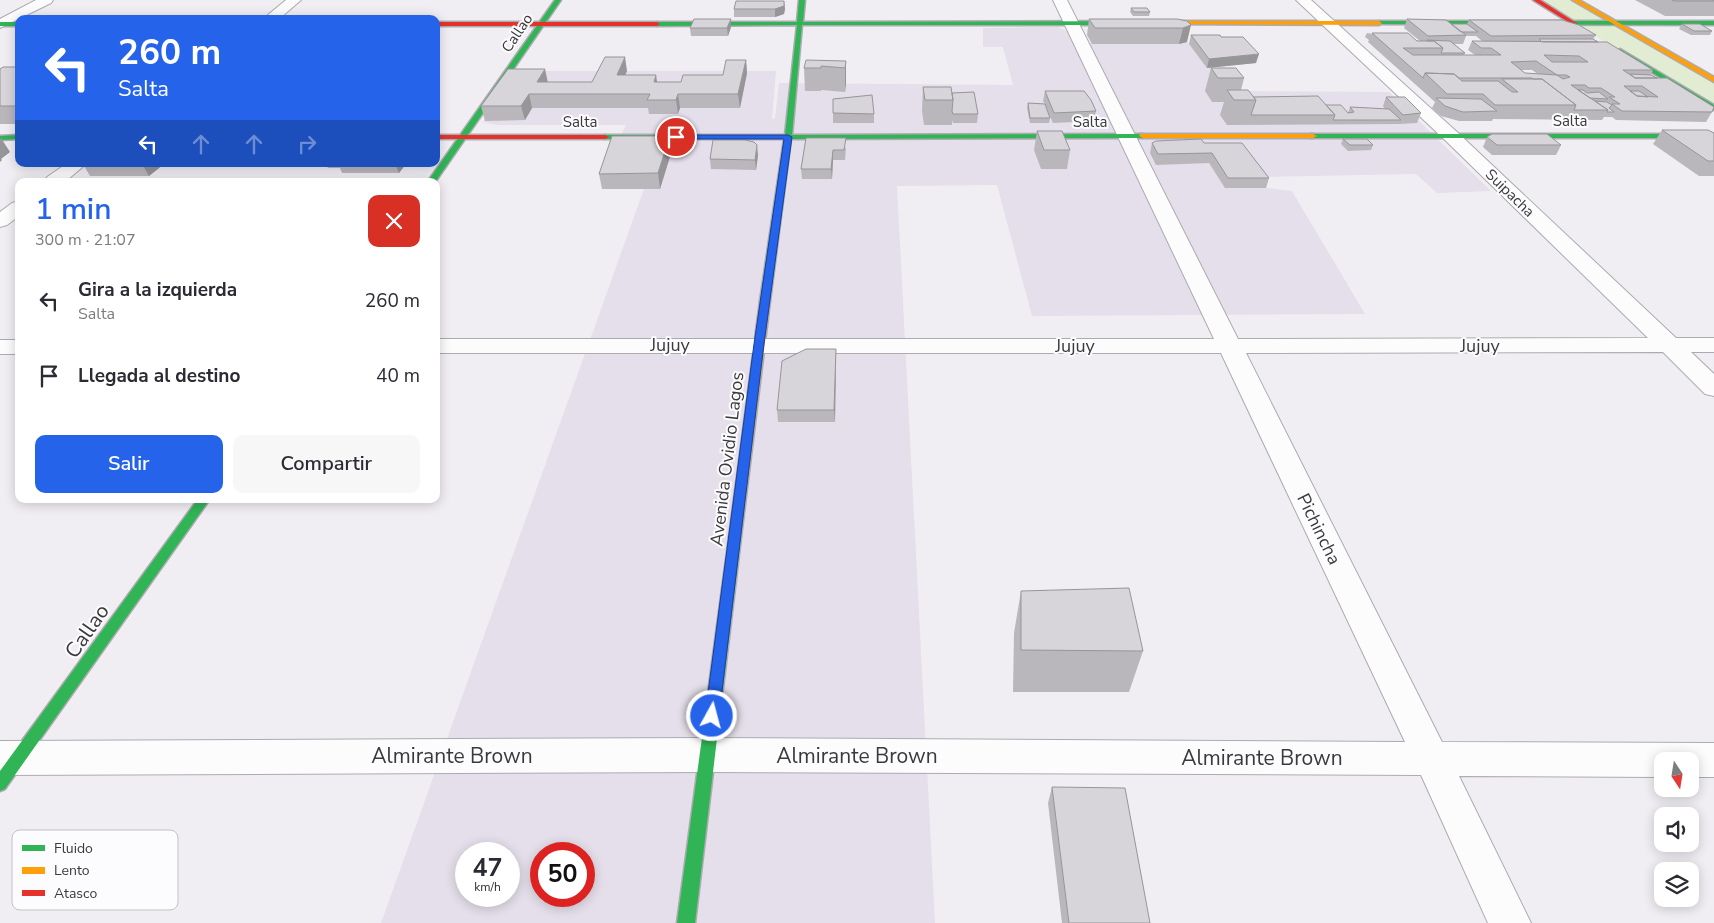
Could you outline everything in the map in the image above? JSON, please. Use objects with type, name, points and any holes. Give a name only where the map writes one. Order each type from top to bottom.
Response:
[{"type":"main road","name":"Callao","points":[[434,178],[558,0]]},
{"type":"main road","name":"Avenida Ovidio Lagos","points":[[686,923],[759,344],[788,137],[802,0]]},
{"type":"main road","points":[[1536,0],[1590,33]]},
{"type":"main road","points":[[1575,0],[1714,80]]},
{"type":"main road","points":[[440,24],[1714,23]]},
{"type":"main road","points":[[0,24],[15,24]]},
{"type":"main road","points":[[1606,43],[1714,108]]},
{"type":"main road","name":"Salta","points":[[440,137],[1714,136]]},
{"type":"main road","points":[[0,138],[15,138]]},
{"type":"main road","name":"Callao","points":[[6,767],[201,503]]},
{"type":"street","points":[[17,15],[46,0]]},
{"type":"street","points":[[275,15],[294,0]]},
{"type":"street","name":"Pichincha","points":[[1060,0],[1432,758],[1510,923]]},
{"type":"street","name":"Suipacha","points":[[1303,0],[1450,136],[1714,388]]},
{"type":"street","points":[[0,24],[15,16]]},
{"type":"street","points":[[58,178],[73,167]]},
{"type":"street","points":[[0,221],[15,210]]},
{"type":"street","name":"Jujuy","points":[[440,346],[759,344],[1230,346],[1714,345]]},
{"type":"street","points":[[0,347],[15,347]]},
{"type":"street","name":"Almirante Brown","points":[[6,767],[707,755],[1714,760]]},
{"type":"shaded area","points":[[1058,27],[1093,44],[1179,44],[1187,42],[1230,91],[1389,92],[1491,191],[1437,193],[1416,174],[1258,177],[1266,188],[1292,191],[1365,314],[1032,316],[997,185],[897,186],[935,923],[381,923],[644,189],[614,150],[626,125],[497,125],[483,122],[518,71],[776,71],[772,119],[775,118],[779,83],[1013,85],[1003,47],[983,47],[983,28]]},
{"type":"green space","points":[[1536,0],[1575,0],[1714,80],[1714,108]]},
{"type":"building","points":[[1672,0],[1714,0],[1714,1],[1674,1]]},
{"type":"building","points":[[736,1],[784,1],[784,6],[775,9],[734,9]]},
{"type":"building","points":[[1131,8],[1147,8],[1150,12],[1134,12]]},
{"type":"building","points":[[694,19],[731,19],[727,28],[690,28]]},
{"type":"building","points":[[1089,19],[1177,19],[1187,21],[1191,25],[1183,28],[1095,28]]},
{"type":"building","points":[[1407,19],[1446,20],[1466,35],[1428,36]]},
{"type":"building","points":[[1469,20],[1562,20],[1579,25],[1596,35],[1491,36]]},
{"type":"building","points":[[1451,24],[1467,24],[1478,32],[1461,32]]},
{"type":"building","points":[[1682,24],[1700,24],[1712,31],[1694,31]]},
{"type":"building","points":[[1372,33],[1408,33],[1417,41],[1434,41],[1443,48],[1403,48],[1413,55],[1501,55],[1491,48],[1481,48],[1472,41],[1607,42],[1653,70],[1623,70],[1635,78],[1667,78],[1714,107],[1712,112],[1622,111],[1612,104],[1620,104],[1609,97],[1615,97],[1601,88],[1571,85],[1608,110],[1574,110],[1576,105],[1542,79],[1459,78],[1454,74],[1425,73],[1423,78]],"holes":[[[1544,55],[1579,56],[1588,62],[1552,62]],[[1536,61],[1557,75],[1525,73],[1511,62]],[[1557,75],[1570,77],[1563,79]],[[1624,86],[1642,86],[1658,97],[1637,96]]]},
{"type":"building","points":[[1191,35],[1243,37],[1259,54],[1209,59]]},
{"type":"building","points":[[1539,39],[1593,39],[1598,42],[1542,42]]},
{"type":"building","points":[[1427,40],[1450,41],[1465,53],[1441,53],[1443,48],[1434,41]]},
{"type":"building","points":[[605,57],[625,57],[617,75],[656,75],[654,82],[681,82],[683,75],[723,75],[726,60],[746,60],[738,94],[678,94],[676,100],[647,100],[650,94],[529,94],[521,106],[481,106],[508,69],[545,69],[537,82],[592,82]]},
{"type":"building","points":[[806,60],[846,61],[845,68],[821,66],[821,68],[804,68]]},
{"type":"building","points":[[3,67],[15,67],[15,106],[0,106],[0,69]]},
{"type":"building","points":[[1211,68],[1236,68],[1244,78],[1218,78]]},
{"type":"building","points":[[1425,73],[1454,74],[1462,81],[1498,81],[1512,92],[1518,92],[1502,79],[1542,79],[1576,105],[1495,105],[1483,94],[1447,94]]},
{"type":"building","points":[[1630,74],[1651,75],[1657,78],[1635,78]]},
{"type":"building","points":[[923,87],[951,87],[953,100],[925,100]]},
{"type":"building","points":[[1227,90],[1248,90],[1256,100],[1234,100]]},
{"type":"building","points":[[1578,90],[1583,90],[1587,93],[1599,92],[1608,99],[1590,98]]},
{"type":"building","points":[[1045,91],[1084,91],[1096,111],[1054,113]]},
{"type":"building","points":[[1630,91],[1639,91],[1648,97],[1637,96]]},
{"type":"building","points":[[974,92],[978,114],[953,114],[952,93]]},
{"type":"building","points":[[872,95],[874,114],[833,113],[833,99]]},
{"type":"building","points":[[1318,96],[1335,115],[1251,115],[1256,100],[1253,97]]},
{"type":"building","points":[[1386,97],[1405,97],[1421,113],[1403,115]]},
{"type":"building","points":[[1436,98],[1481,99],[1497,111],[1463,112],[1445,106]]},
{"type":"building","points":[[1595,101],[1607,102],[1612,105],[1609,108],[1614,112],[1607,112],[1608,110]]},
{"type":"building","points":[[1028,103],[1045,104],[1050,118],[1030,118]]},
{"type":"building","points":[[1326,105],[1341,105],[1348,113],[1354,112],[1350,107],[1389,109],[1401,120],[1333,120],[1335,115]]},
{"type":"building","points":[[1662,130],[1708,130],[1714,133],[1714,161],[1708,161]]},
{"type":"building","points":[[1037,131],[1062,131],[1070,150],[1044,150]]},
{"type":"building","points":[[1492,134],[1547,134],[1561,145],[1497,145],[1487,137]]},
{"type":"building","points":[[612,136],[670,136],[658,173],[599,174]]},
{"type":"building","points":[[806,138],[846,138],[844,150],[833,150],[831,169],[801,169]]},
{"type":"building","points":[[1201,139],[1204,143],[1242,143],[1269,178],[1228,178],[1212,153],[1158,154],[1152,143],[1156,141]]},
{"type":"building","points":[[1343,139],[1367,139],[1373,145],[1350,145]]},
{"type":"building","points":[[713,140],[745,140],[754,142],[757,145],[755,160],[710,159]]},
{"type":"building","points":[[806,349],[836,349],[834,410],[777,410],[782,361]]},
{"type":"building","points":[[1129,588],[1143,651],[1021,650],[1021,591]]},
{"type":"building","points":[[1052,787],[1125,788],[1150,923],[1069,923]]},
{"type":"traffic: fast","points":[[434,178],[558,0]]},
{"type":"traffic: fast","points":[[765,301],[788,137],[802,0]]},
{"type":"traffic: fast","points":[[657,24],[1166,23]]},
{"type":"traffic: fast","points":[[1379,23],[1714,23]]},
{"type":"traffic: fast","points":[[0,24],[15,24]]},
{"type":"traffic: fast","points":[[1620,51],[1714,108]]},
{"type":"traffic: fast","points":[[605,137],[1143,136]]},
{"type":"traffic: fast","points":[[1313,136],[1714,136]]},
{"type":"traffic: fast","points":[[0,138],[15,137]]},
{"type":"traffic: fast","points":[[0,784],[201,503]]},
{"type":"traffic: fast","points":[[686,923],[735,537]]},
{"type":"traffic: slow","points":[[1575,0],[1714,80]]},
{"type":"traffic: slow","points":[[1166,23],[1379,23]]},
{"type":"traffic: slow","points":[[1143,136],[1313,136]]},
{"type":"traffic: slow","points":[[735,537],[765,301]]},
{"type":"traffic: jam","points":[[1536,0],[1575,24]]},
{"type":"traffic: jam","points":[[440,24],[657,24]]},
{"type":"traffic: jam","points":[[440,137],[605,137]]},
{"type":"route","points":[[676,137],[788,137],[759,344],[712,716]]}]
